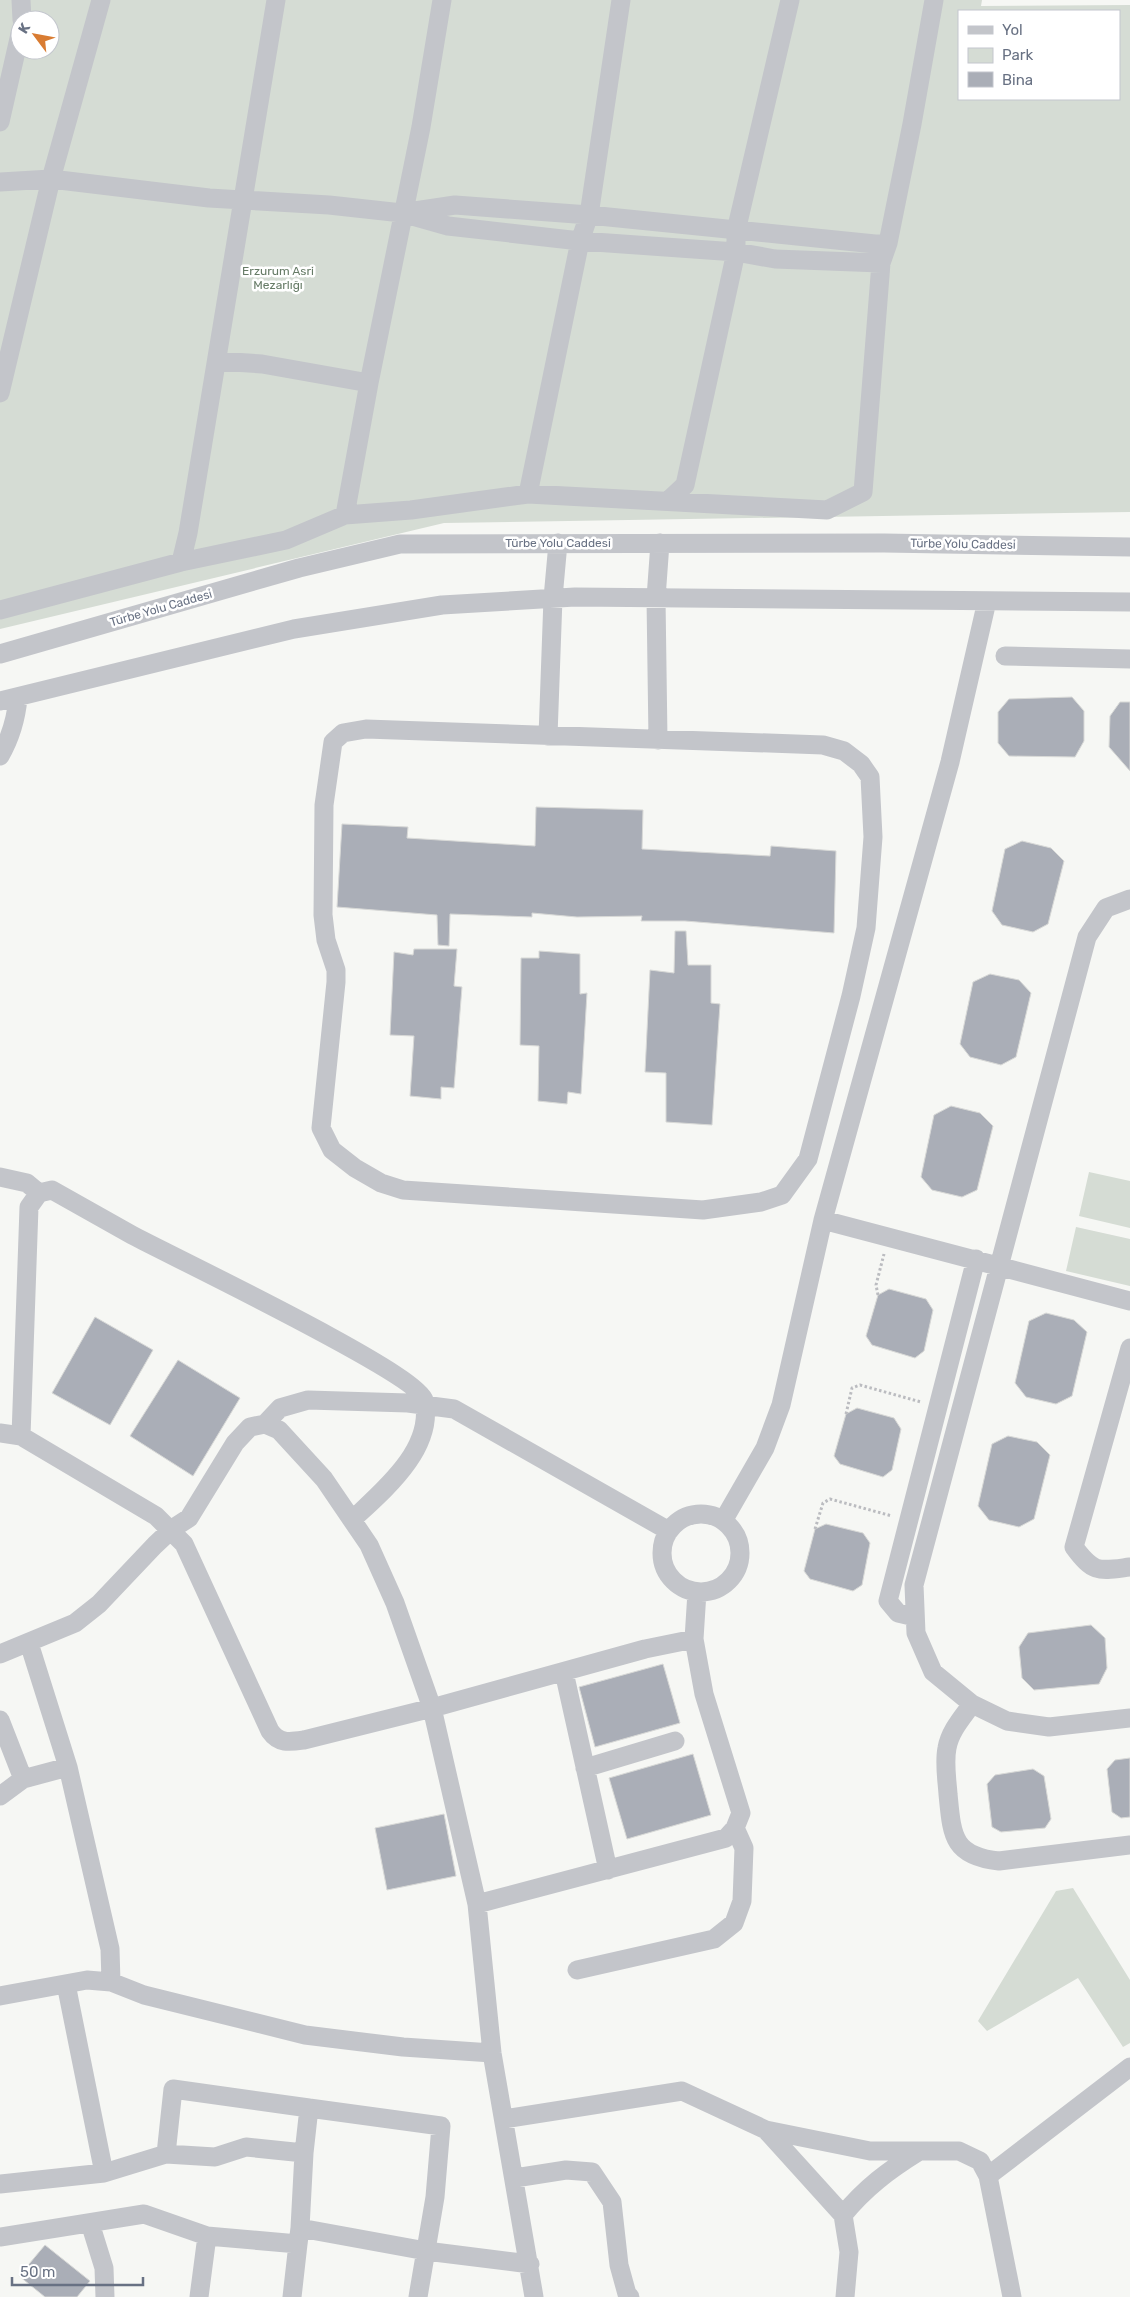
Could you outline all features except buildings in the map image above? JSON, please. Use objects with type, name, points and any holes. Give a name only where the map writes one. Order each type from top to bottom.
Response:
[{"type":"street","points":[[0,393],[51,179],[101,0]]},
{"type":"street","points":[[181,562],[188,533],[276,0]]},
{"type":"street","points":[[345,515],[402,213],[421,127],[442,0]]},
{"type":"street","points":[[528,494],[580,241],[589,215],[621,0]]},
{"type":"street","points":[[670,500],[686,485],[736,252],[736,231],[790,0]]},
{"type":"street","points":[[0,610],[181,562],[286,540],[345,515],[411,510],[528,494],[670,500],[827,510],[863,492],[881,263],[888,243],[912,124],[934,0]]},
{"type":"street","points":[[0,122],[14,60]]},
{"type":"street","points":[[0,182],[51,179],[209,198],[242,199],[402,213],[448,226],[580,241],[736,252],[775,259],[881,263]]},
{"type":"street","points":[[402,213],[455,205],[589,215],[875,244],[888,243]]},
{"type":"street","points":[[217,361],[262,364],[369,382]]},
{"type":"street","points":[[548,736],[553,598],[558,543]]},
{"type":"street","points":[[658,740],[656,598],[660,543]]},
{"type":"street","name":"Türbe Yolu Caddesi","points":[[0,654],[299,568],[400,544],[660,543],[1130,546]]},
{"type":"street","points":[[0,756],[12,732],[9,700],[294,630],[442,605],[553,598],[1130,602]]},
{"type":"street","points":[[723,1521],[765,1448],[781,1405],[823,1220],[950,762],[987,602]]},
{"type":"street","points":[[1005,656],[1130,659]]},
{"type":"street","points":[[366,729],[658,740],[823,745],[844,751],[861,764],[870,778],[874,837],[866,928],[851,996],[808,1159],[782,1195],[761,1202],[703,1210],[403,1190],[381,1183],[355,1168],[332,1150],[321,1128],[336,982],[336,970],[326,940],[323,915],[324,805],[332,742],[343,733],[366,729]]},
{"type":"street","points":[[1130,899],[1106,908],[1087,937],[914,1586],[916,1633],[933,1672],[972,1704],[1007,1721],[1049,1728],[1130,1718]]},
{"type":"street","points":[[0,1177],[22,1181],[38,1193]]},
{"type":"street","points":[[21,1436],[29,1207],[38,1193],[52,1190],[133,1235],[260,1298],[394,1374],[418,1390],[424,1406],[423,1428],[413,1454],[392,1480],[353,1519]]},
{"type":"street","points":[[823,1220],[1130,1300]]},
{"type":"street","points":[[915,1617],[898,1613],[888,1601],[976,1259]]},
{"type":"street","points":[[1130,1348],[1074,1547],[1087,1564],[1104,1570],[1130,1567]]},
{"type":"street","points":[[265,1424],[280,1408],[308,1400],[454,1409],[669,1531]]},
{"type":"street","points":[[0,1654],[75,1623],[99,1604],[172,1529],[189,1518],[243,1432],[256,1425],[265,1424],[279,1430],[324,1479],[353,1519],[369,1546],[395,1603],[432,1708],[477,1904],[492,2053],[530,2264],[534,2297]]},
{"type":"street","points":[[0,1433],[21,1436],[156,1516],[172,1529],[184,1544],[192,1560],[275,1738],[289,1742],[304,1740],[432,1708],[645,1649],[694,1639]]},
{"type":"street","points":[[699,1514],[712,1515],[723,1521],[732,1529],[738,1541],[740,1553],[738,1566],[732,1577],[722,1586],[710,1591],[697,1592],[684,1589],[674,1582],[667,1573],[662,1552],[669,1531],[676,1523],[687,1517],[699,1514]]},
{"type":"street","points":[[477,1904],[726,1838],[735,1828],[741,1812],[704,1694],[694,1639],[697,1592]]},
{"type":"street","points":[[29,1643],[68,1767],[110,1949],[111,1982]]},
{"type":"street","points":[[564,1672],[608,1870]]},
{"type":"street","points":[[972,1704],[955,1728],[947,1747],[945,1766],[952,1832],[958,1843],[969,1853],[984,1860],[999,1861],[1130,1845]]},
{"type":"street","points":[[0,1720],[23,1779]]},
{"type":"street","points":[[585,1768],[675,1741]]},
{"type":"street","points":[[0,1796],[23,1779],[68,1767]]},
{"type":"street","points":[[577,1970],[714,1939],[728,1930],[738,1916],[742,1901],[744,1848],[735,1828]]},
{"type":"street","points":[[0,1996],[87,1980],[111,1982],[144,1995],[304,2035],[403,2047],[492,2053]]},
{"type":"street","points":[[66,1984],[104,2173]]},
{"type":"street","points":[[988,2176],[1130,2067]]},
{"type":"street","points":[[166,2154],[173,2089],[440,2126],[435,2197],[418,2297]]},
{"type":"street","points":[[504,2119],[682,2091],[766,2130],[870,2151],[959,2151],[980,2161],[988,2176],[1012,2297]]},
{"type":"street","points":[[292,2297],[299,2236],[304,2153],[310,2108]]},
{"type":"street","points":[[766,2130],[843,2215],[849,2252],[845,2297]]},
{"type":"street","points":[[0,2184],[104,2173],[166,2154],[215,2157],[246,2147],[304,2153]]},
{"type":"street","points":[[843,2215],[862,2192],[885,2172],[918,2151]]},
{"type":"street","points":[[514,2178],[566,2170],[592,2172],[612,2202],[619,2265],[626,2294],[630,2297]]},
{"type":"street","points":[[0,2237],[144,2214],[207,2236],[299,2236],[530,2264]]},
{"type":"street","points":[[90,2223],[104,2268],[105,2297]]},
{"type":"street","points":[[198,2297],[207,2236]]},
{"type":"path","points":[[878,1295],[876,1285],[889,1237]]},
{"type":"path","points":[[846,1414],[852,1388],[860,1385],[938,1407]]},
{"type":"path","points":[[814,1529],[823,1503],[830,1499],[909,1520]]},
{"type":"green space","name":"Erzurum Asri Mezarlığı","points":[[0,0],[982,0],[981,6],[1130,5],[1130,512],[444,523],[0,629]]},
{"type":"green space","points":[[1089,1172],[1130,1181],[1130,1228],[1079,1216]]},
{"type":"green space","points":[[1076,1227],[1130,1239],[1130,1286],[1066,1271]]},
{"type":"green space","points":[[1073,1888],[1130,1980],[1130,2043],[1123,2047],[1078,1978],[987,2031],[978,2021],[1056,1891]]}]
